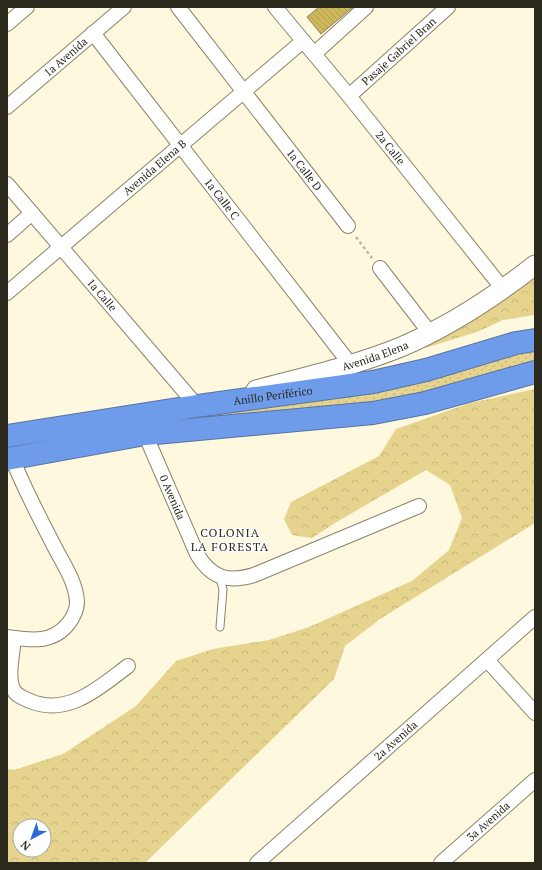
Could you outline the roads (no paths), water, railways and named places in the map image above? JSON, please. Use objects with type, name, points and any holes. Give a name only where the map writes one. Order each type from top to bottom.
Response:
[{"type":"highway","name":"Anillo Periférico","points":[[7,436],[197,406],[373,382],[426,370],[516,343],[535,340]]},
{"type":"highway","points":[[10,458],[145,434],[373,413],[425,403],[535,372]]},
{"type":"main road","name":"Avenida Elena","points":[[197,406],[351,365],[400,347],[430,333],[468,312],[503,289],[535,265]]},
{"type":"street","name":"1a Avenida","points":[[7,107],[124,7]]},
{"type":"street","name":"1a Calle D","points":[[178,7],[348,226]]},
{"type":"street","name":"2a Calle","points":[[275,7],[349,96],[503,289]]},
{"type":"street","points":[[314,54],[366,7]]},
{"type":"street","name":"Pasaje Gabriel Bran","points":[[349,96],[448,7]]},
{"type":"street","name":"1a Calle C","points":[[93,33],[351,365]]},
{"type":"street","name":"Avenida Elena B","points":[[7,294],[303,41]]},
{"type":"street","name":"1a Calle","points":[[7,184],[197,406]]},
{"type":"street","points":[[7,235],[32,213]]},
{"type":"street","points":[[380,268],[430,333]]},
{"type":"street","name":"0 Avenida","points":[[145,434],[197,554],[206,566],[219,576]]},
{"type":"street","points":[[10,458],[71,580],[77,603],[73,616],[67,626],[57,635],[47,639],[36,640],[11,637],[11,668],[14,691],[19,696],[35,703],[55,705],[75,702],[87,696],[128,666]]},
{"type":"street","points":[[219,576],[229,580],[254,576],[419,506]]},
{"type":"street","name":"2a Avenida","points":[[257,863],[535,617]]},
{"type":"street","points":[[487,660],[535,713]]},
{"type":"street","name":"3a Avenida","points":[[441,863],[535,780]]},
{"type":"lane","points":[[219,576],[223,589],[220,627]]},
{"type":"district","name":"COLONIA LA FORESTA","points":[[230,540]]}]
